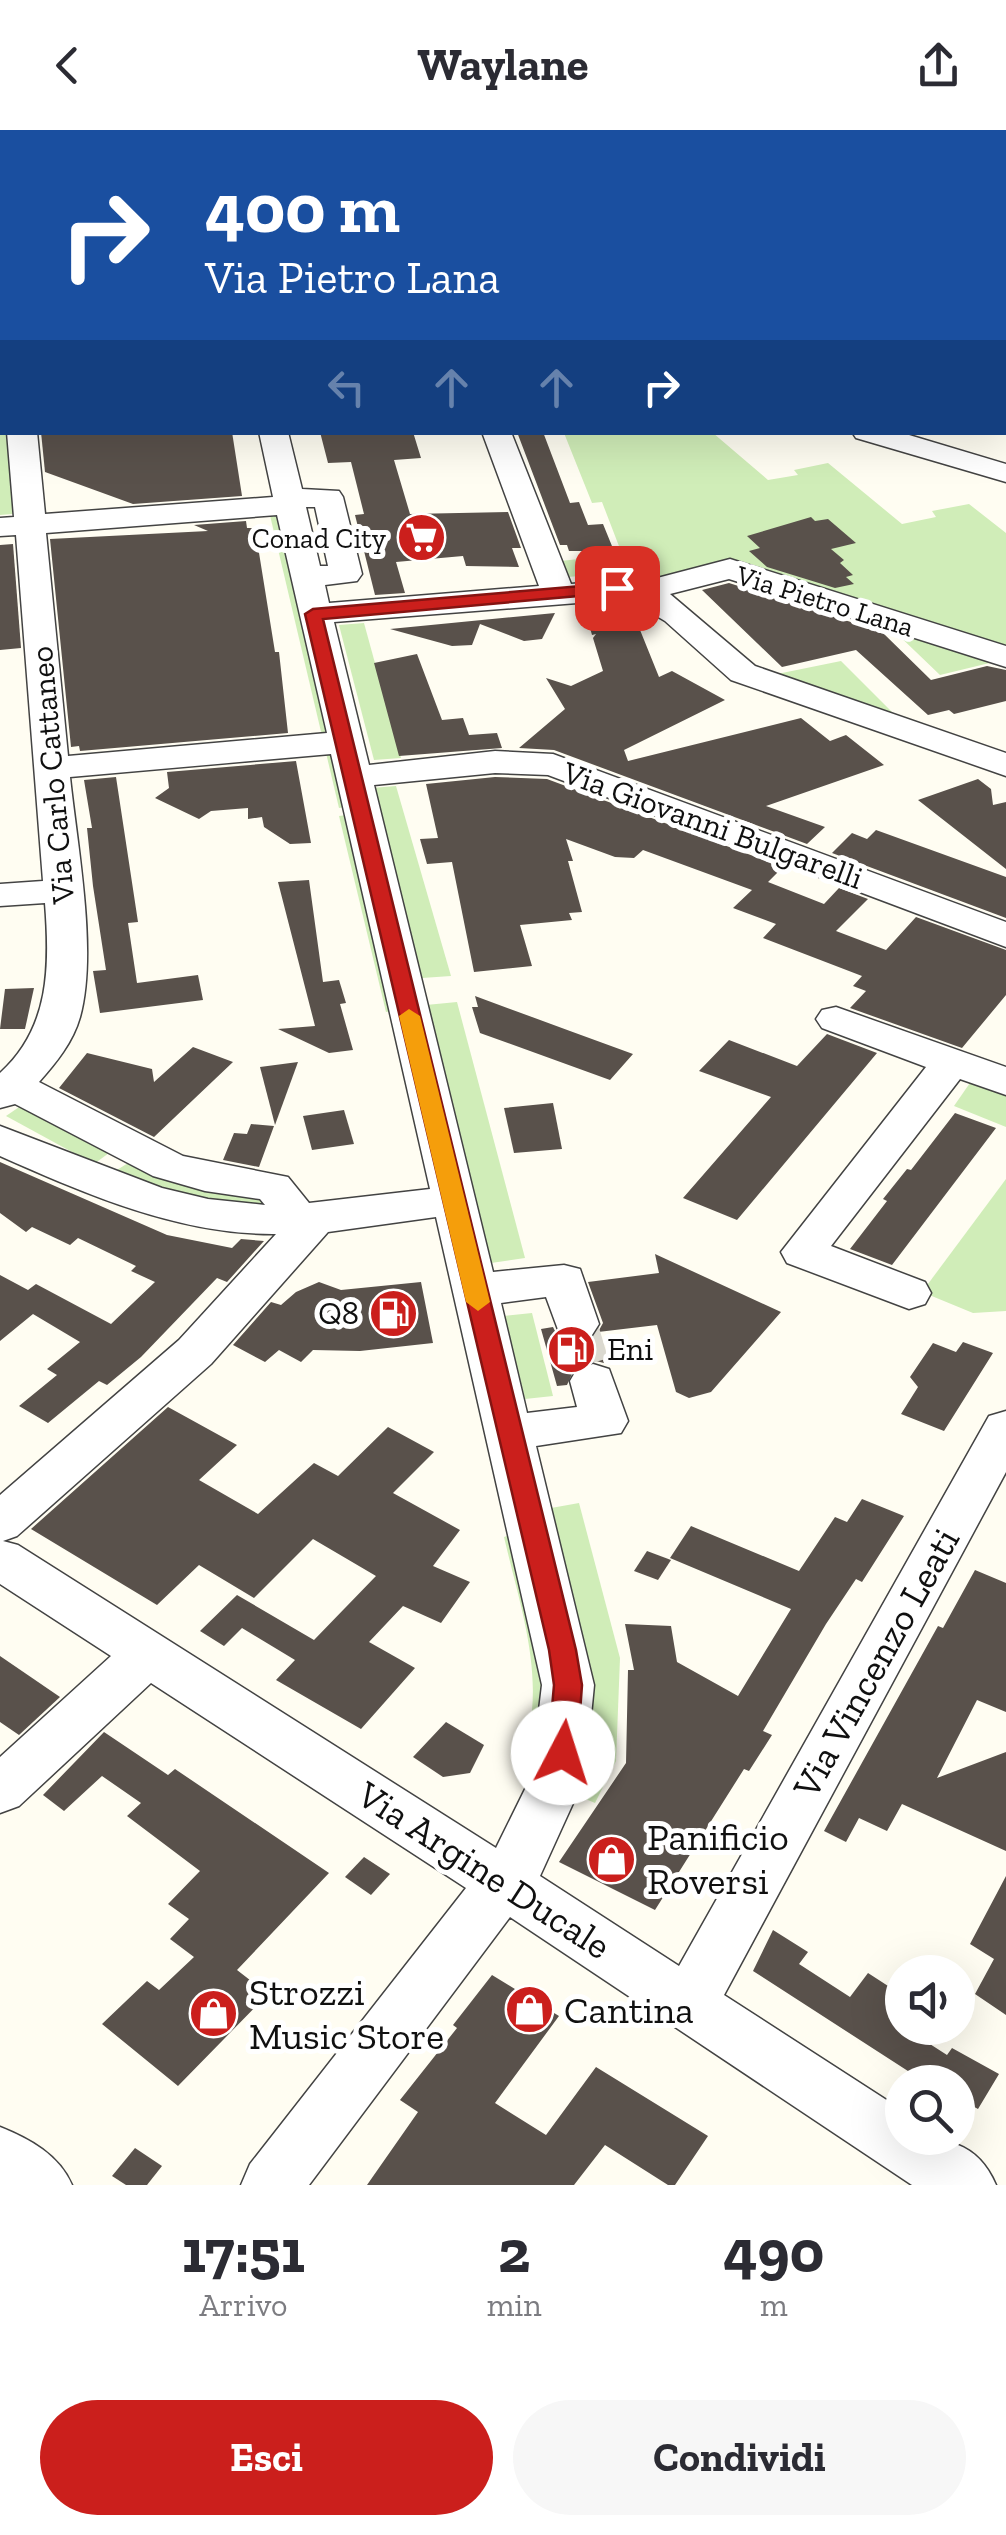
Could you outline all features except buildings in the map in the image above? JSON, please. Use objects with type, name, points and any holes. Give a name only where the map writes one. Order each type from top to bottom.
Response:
[{"type":"street","name":"Via Carlo Cattaneo","points":[[6,1090],[45,1052],[62,1014],[66,982],[62,767],[14,526],[22,435]]},
{"type":"street","points":[[272,2185],[526,1852],[551,1800],[563,1753],[568,1685],[274,435]]},
{"type":"street","points":[[497,435],[558,593]]},
{"type":"street","points":[[882,435],[1000,457]]},
{"type":"street","points":[[947,435],[1000,457]]},
{"type":"street","points":[[14,526],[288,502]]},
{"type":"street","name":"Via Pietro Lana","points":[[309,596],[558,593],[617,588],[652,596],[730,568],[1006,657]]},
{"type":"street","points":[[652,596],[743,672],[1006,765]]},
{"type":"street","name":"Via Giovanni Bulgarelli","points":[[62,767],[348,759],[553,765],[1006,935]]},
{"type":"street","points":[[0,895],[62,891]]},
{"type":"street","points":[[836,1019],[1006,1082]]},
{"type":"street","points":[[909,1294],[803,1252],[952,1062]]},
{"type":"street","points":[[6,1090],[183,1171],[272,1186],[305,1216]]},
{"type":"street","points":[[0,1140],[133,1194],[216,1214],[254,1219],[305,1216],[454,1200]]},
{"type":"street","points":[[90,1179],[130,1147]]},
{"type":"street","points":[[0,1523],[195,1352],[305,1216]]},
{"type":"street","points":[[475,1290],[564,1280],[576,1324]]},
{"type":"street","points":[[510,1432],[604,1421],[593,1381]]},
{"type":"street","name":"Via Vincenzo Leati","points":[[688,2004],[1006,1428]]},
{"type":"street","name":"Via Argine Ducale","points":[[0,1559],[965,2185]]},
{"type":"street","points":[[0,1790],[148,1654]]},
{"type":"street","points":[[0,2156],[41,2185]]},
{"type":"green space","points":[[0,435],[16,435],[24,513],[0,515]]},
{"type":"green space","points":[[565,435],[715,435],[768,480],[798,475],[794,470],[828,463],[902,524],[936,517],[932,511],[969,504],[1006,533],[1006,659],[940,675],[867,605],[783,623],[751,592],[777,586],[725,566],[642,584],[637,571],[568,577],[561,561],[622,554],[602,502],[592,503]]},
{"type":"green space","points":[[282,510],[352,806],[339,808],[269,511]]},
{"type":"green space","points":[[364,623],[401,758],[374,760],[339,625]]},
{"type":"green space","points":[[841,661],[893,713],[777,674]]},
{"type":"green space","points":[[396,786],[451,976],[422,978],[372,788]]},
{"type":"green space","points":[[355,814],[402,1010],[386,1012],[339,816]]},
{"type":"green space","points":[[457,1002],[525,1258],[491,1263],[426,1005]]},
{"type":"green space","points":[[972,1080],[1006,1094],[1006,1127],[954,1106]]},
{"type":"green space","points":[[25,1103],[113,1150],[94,1164],[6,1116]]},
{"type":"green space","points":[[133,1160],[237,1188],[274,1205],[213,1201],[112,1173]]},
{"type":"green space","points":[[1006,1179],[1006,1311],[973,1313],[922,1292]]},
{"type":"green space","points":[[532,1313],[553,1396],[525,1399],[504,1316]]},
{"type":"green space","points":[[579,1503],[620,1658],[616,1761],[595,1803],[564,1790],[540,1510]]},
{"type":"green space","points":[[522,1531],[556,1673],[541,1780],[516,1770],[527,1741],[533,1683],[525,1625],[504,1537]]},
{"type":"tunnel","points":[[576,1324],[593,1381]]},
{"type":"slow traffic","points":[[409,1016],[478,1302]]},
{"type":"place","name":"Conad City","points":[[421,538]]},
{"type":"place","name":"Q8","points":[[394,1313]]},
{"type":"place","name":"Eni","points":[[572,1349]]},
{"type":"place","name":"Panificio Roversi","points":[[612,1859]]},
{"type":"place","name":"Cantina","points":[[529,2010]]},
{"type":"place","name":"Strozzi Music Store","points":[[214,2014]]},
{"type":"route","points":[[563,1753],[568,1685],[562,1650],[313,614],[617,588]]}]
